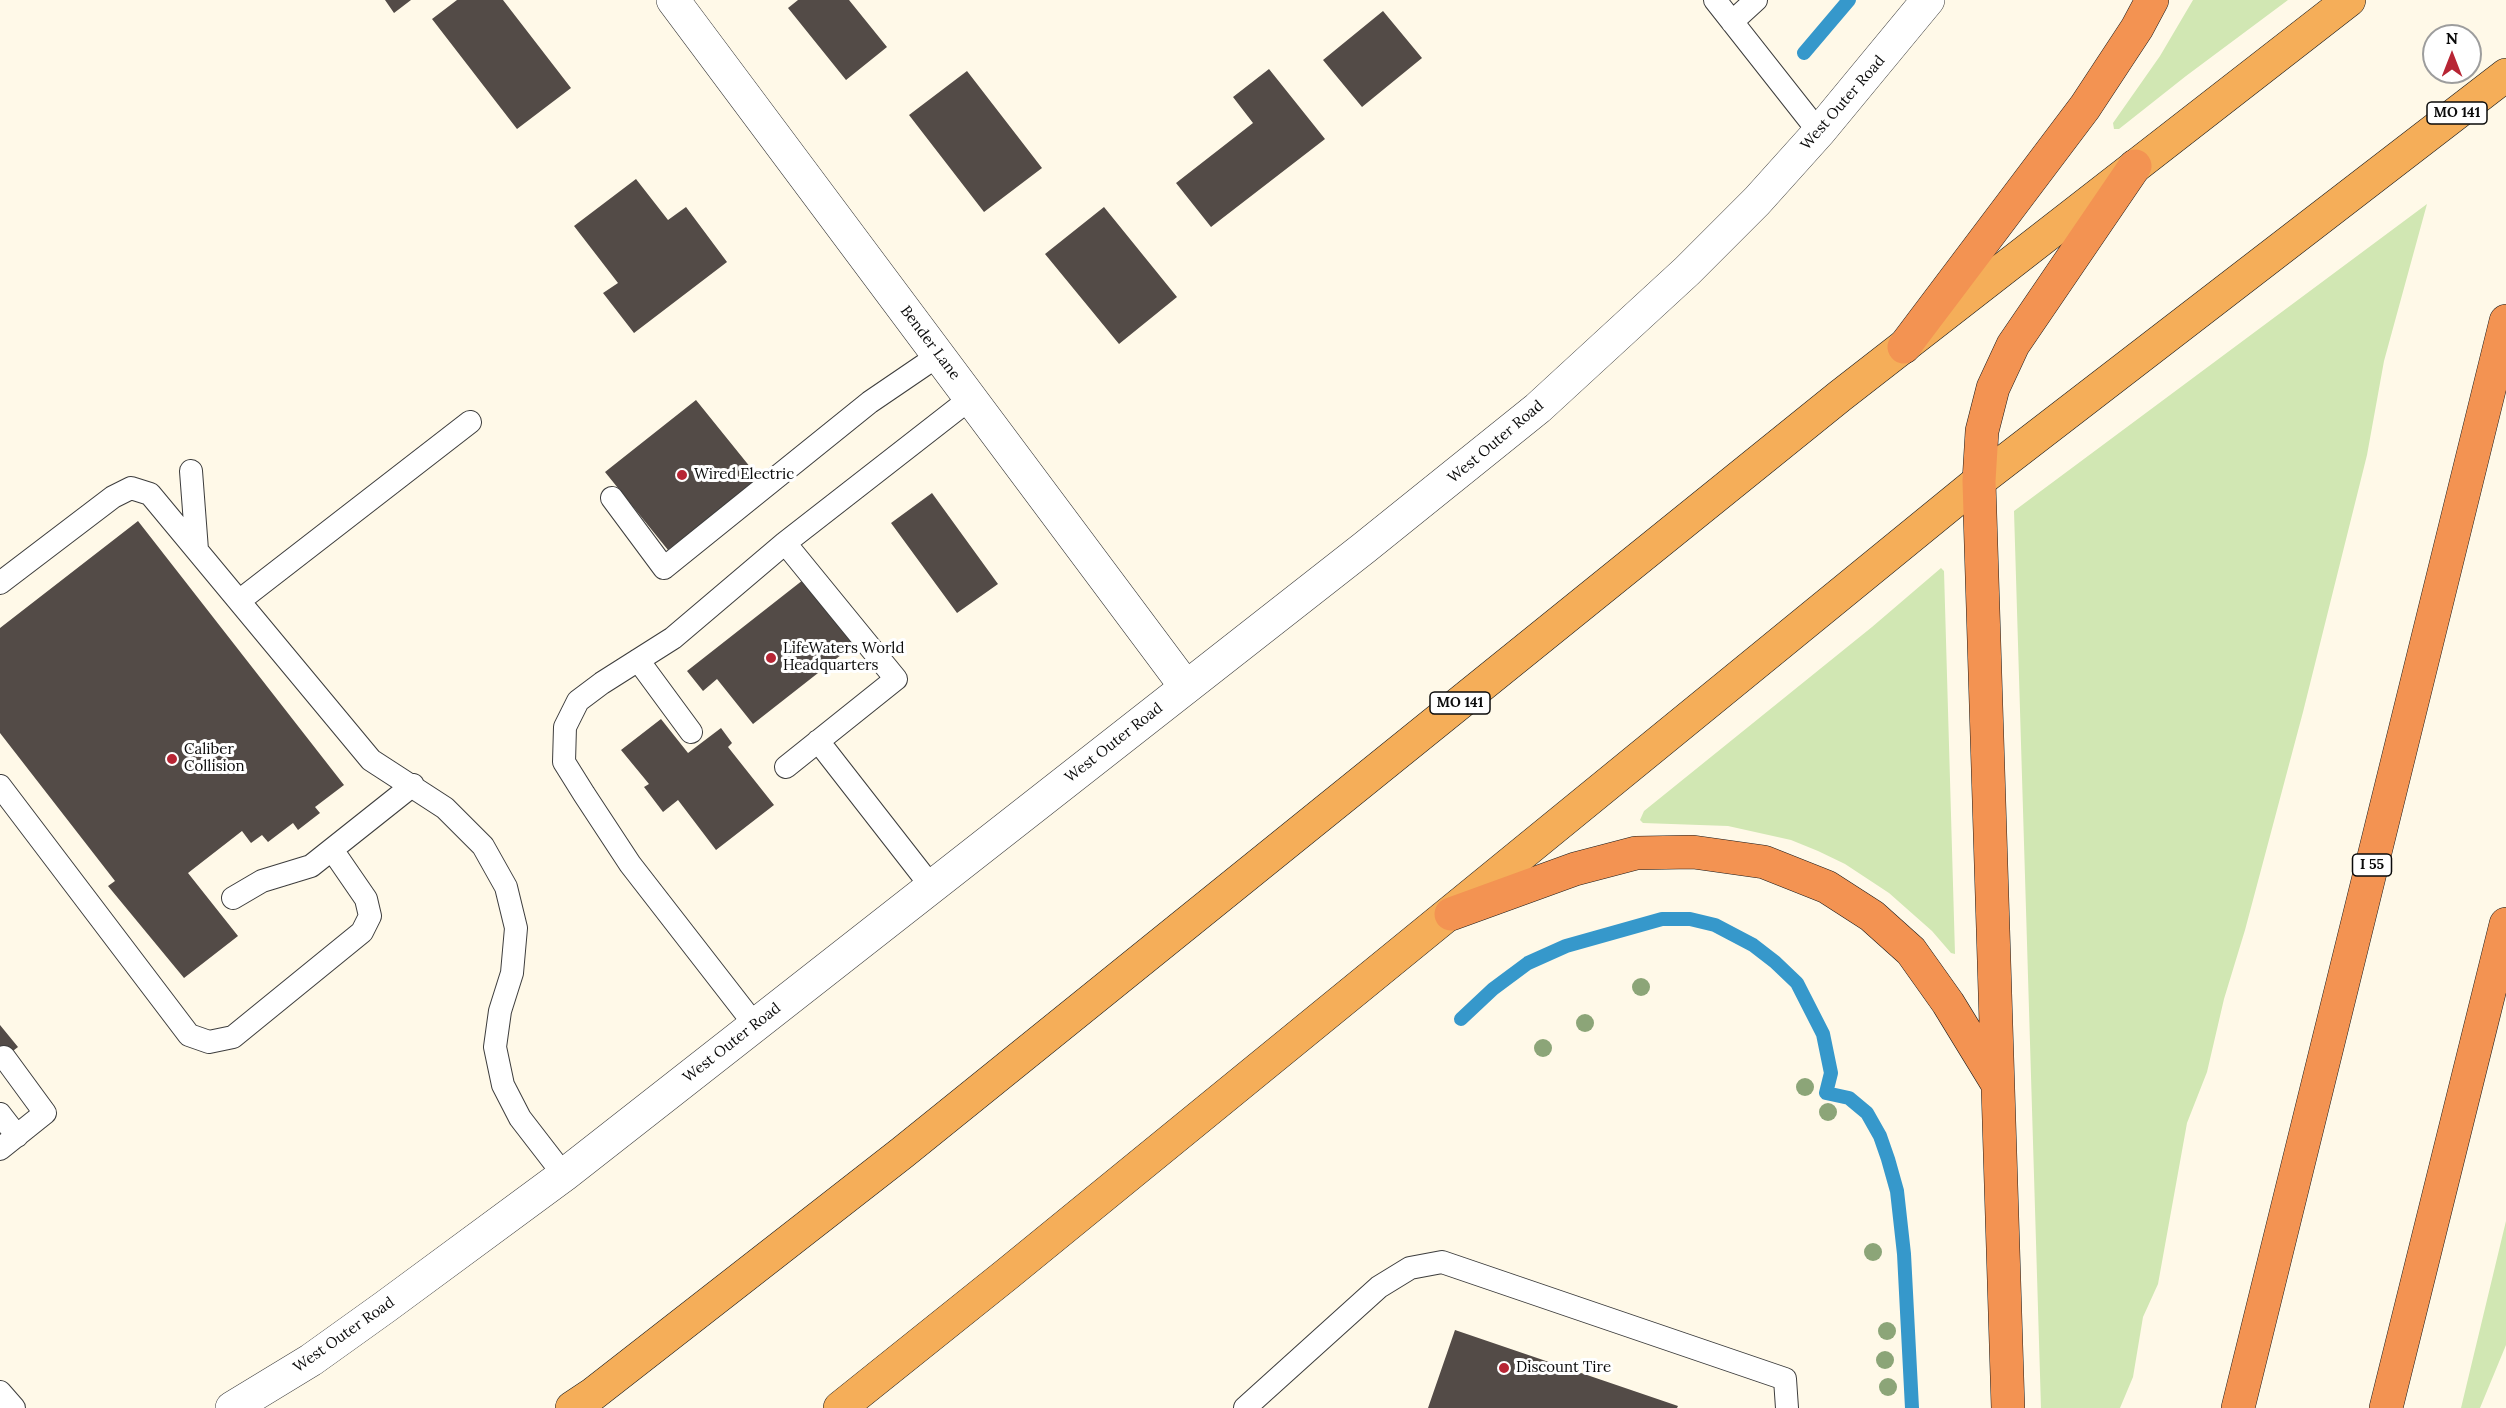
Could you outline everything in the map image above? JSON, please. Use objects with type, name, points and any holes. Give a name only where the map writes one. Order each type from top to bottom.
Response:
[{"type":"highway","points":[[1904,347],[2085,107],[2152,0]]},
{"type":"highway","name":"MO 141","points":[[572,1408],[902,1153],[1904,347],[2349,0]]},
{"type":"highway","name":"MO 141","points":[[840,1408],[1450,914],[1979,481],[2506,75]]},
{"type":"highway","points":[[2008,1408],[1979,481],[1982,431],[1994,388],[2013,345],[2135,166]]},
{"type":"highway","name":"I 55","points":[[2238,1408],[2506,321]]},
{"type":"highway","points":[[1450,914],[1575,869],[1636,853],[1693,852],[1764,862],[1827,887],[1872,916],[1911,951],[1948,1003],[1997,1083]]},
{"type":"highway","points":[[2386,1408],[2506,924]]},
{"type":"street","name":"Bender Lane","points":[[673,0],[1186,687]]},
{"type":"street","name":"West Outer Road","points":[[232,1408],[311,1360],[564,1175],[1364,548],[1538,408],[1687,271],[1758,201],[1820,132],[1928,0]]},
{"type":"lane","points":[[1715,0],[1820,132]]},
{"type":"lane","points":[[1732,22],[1756,0]]},
{"type":"lane","points":[[612,498],[664,568],[870,402],[939,355]]},
{"type":"lane","points":[[755,1024],[630,864],[564,762],[565,727],[578,701],[673,638],[785,543],[971,398]]},
{"type":"lane","points":[[239,601],[470,422]]},
{"type":"lane","points":[[191,471],[197,550]]},
{"type":"lane","points":[[0,583],[113,497],[131,488],[150,494],[371,760],[413,785],[445,808],[483,846],[506,887],[516,928],[512,973],[500,1011],[495,1047],[503,1085],[520,1118],[564,1175]]},
{"type":"lane","points":[[785,543],[896,679],[786,767]]},
{"type":"lane","points":[[638,660],[691,732]]},
{"type":"lane","points":[[818,741],[931,886]]},
{"type":"lane","points":[[233,898],[262,881],[311,866],[413,785]]},
{"type":"lane","points":[[0,786],[189,1035],[209,1042],[233,1037],[362,932],[370,916],[366,899],[333,850]]},
{"type":"lane","points":[[0,1114],[8,1142],[45,1113],[4,1058]]},
{"type":"lane","points":[[1245,1408],[1379,1287],[1410,1268],[1442,1262],[1785,1379],[1786,1408]]},
{"type":"lane","points":[[0,1392],[14,1408]]},
{"type":"green space","points":[[2193,0],[2288,0],[2119,129],[2114,129],[2113,123],[2160,56]]},
{"type":"green space","points":[[2427,204],[2384,361],[2367,455],[2303,712],[2245,930],[2224,999],[2207,1072],[2187,1123],[2158,1284],[2143,1317],[2133,1377],[2120,1408],[2041,1408],[2014,511]]},
{"type":"green space","points":[[1941,568],[1944,571],[1955,954],[1951,953],[1932,931],[1889,893],[1845,864],[1818,851],[1791,840],[1728,826],[1643,823],[1640,820],[1644,811],[1872,627]]},
{"type":"green space","points":[[2506,1221],[2506,1345],[2480,1408],[2461,1408]]},
{"type":"building","points":[[385,0],[411,0],[394,13]]},
{"type":"building","points":[[457,0],[503,0],[571,88],[517,129],[432,19]]},
{"type":"building","points":[[798,0],[849,0],[887,47],[846,80],[788,8]]},
{"type":"building","points":[[1383,11],[1422,58],[1362,107],[1323,60]]},
{"type":"building","points":[[1269,69],[1325,139],[1211,227],[1176,183],[1253,123],[1233,97]]},
{"type":"building","points":[[967,71],[1042,168],[984,212],[909,115]]},
{"type":"building","points":[[636,179],[668,220],[686,207],[727,262],[634,333],[603,293],[618,283],[574,226]]},
{"type":"building","points":[[1104,207],[1177,297],[1119,344],[1045,254]]},
{"type":"building","name":"Wired Electric","points":[[696,400],[759,478],[668,550],[605,472]]},
{"type":"building","points":[[932,493],[998,584],[957,613],[891,523]]},
{"type":"building","name":"Caliber Collision","points":[[138,521],[344,785],[315,807],[320,813],[298,830],[293,823],[268,842],[262,835],[251,843],[242,831],[188,873],[238,936],[184,978],[108,886],[115,881],[0,733],[0,628]]},
{"type":"building","name":"LifeWaters World Headquarters","points":[[803,580],[855,644],[753,724],[717,679],[703,691],[687,671]]},
{"type":"building","points":[[661,719],[688,753],[721,728],[732,743],[728,747],[774,805],[716,850],[678,800],[663,812],[644,787],[649,784],[621,750]]},
{"type":"building","points":[[0,1025],[18,1047],[0,1061]]},
{"type":"building","name":"Discount Tire","points":[[1455,1330],[1678,1406],[1677,1408],[1428,1408]]},
{"type":"waterway","points":[[1804,53],[1849,0]]},
{"type":"waterway","points":[[1461,1019],[1493,989],[1528,963],[1566,946],[1662,919],[1690,919],[1715,925],[1753,945],[1775,962],[1797,983],[1823,1034],[1831,1073],[1826,1093],[1849,1098],[1867,1113],[1880,1136],[1888,1159],[1897,1191],[1904,1254],[1912,1408]]},
{"type":"place","name":"Wired Electric","points":[[682,475]]},
{"type":"place","name":"LifeWaters World Headquarters","points":[[771,658]]},
{"type":"place","name":"Caliber Collision","points":[[172,759]]},
{"type":"place","name":"Discount Tire","points":[[1504,1368]]}]
